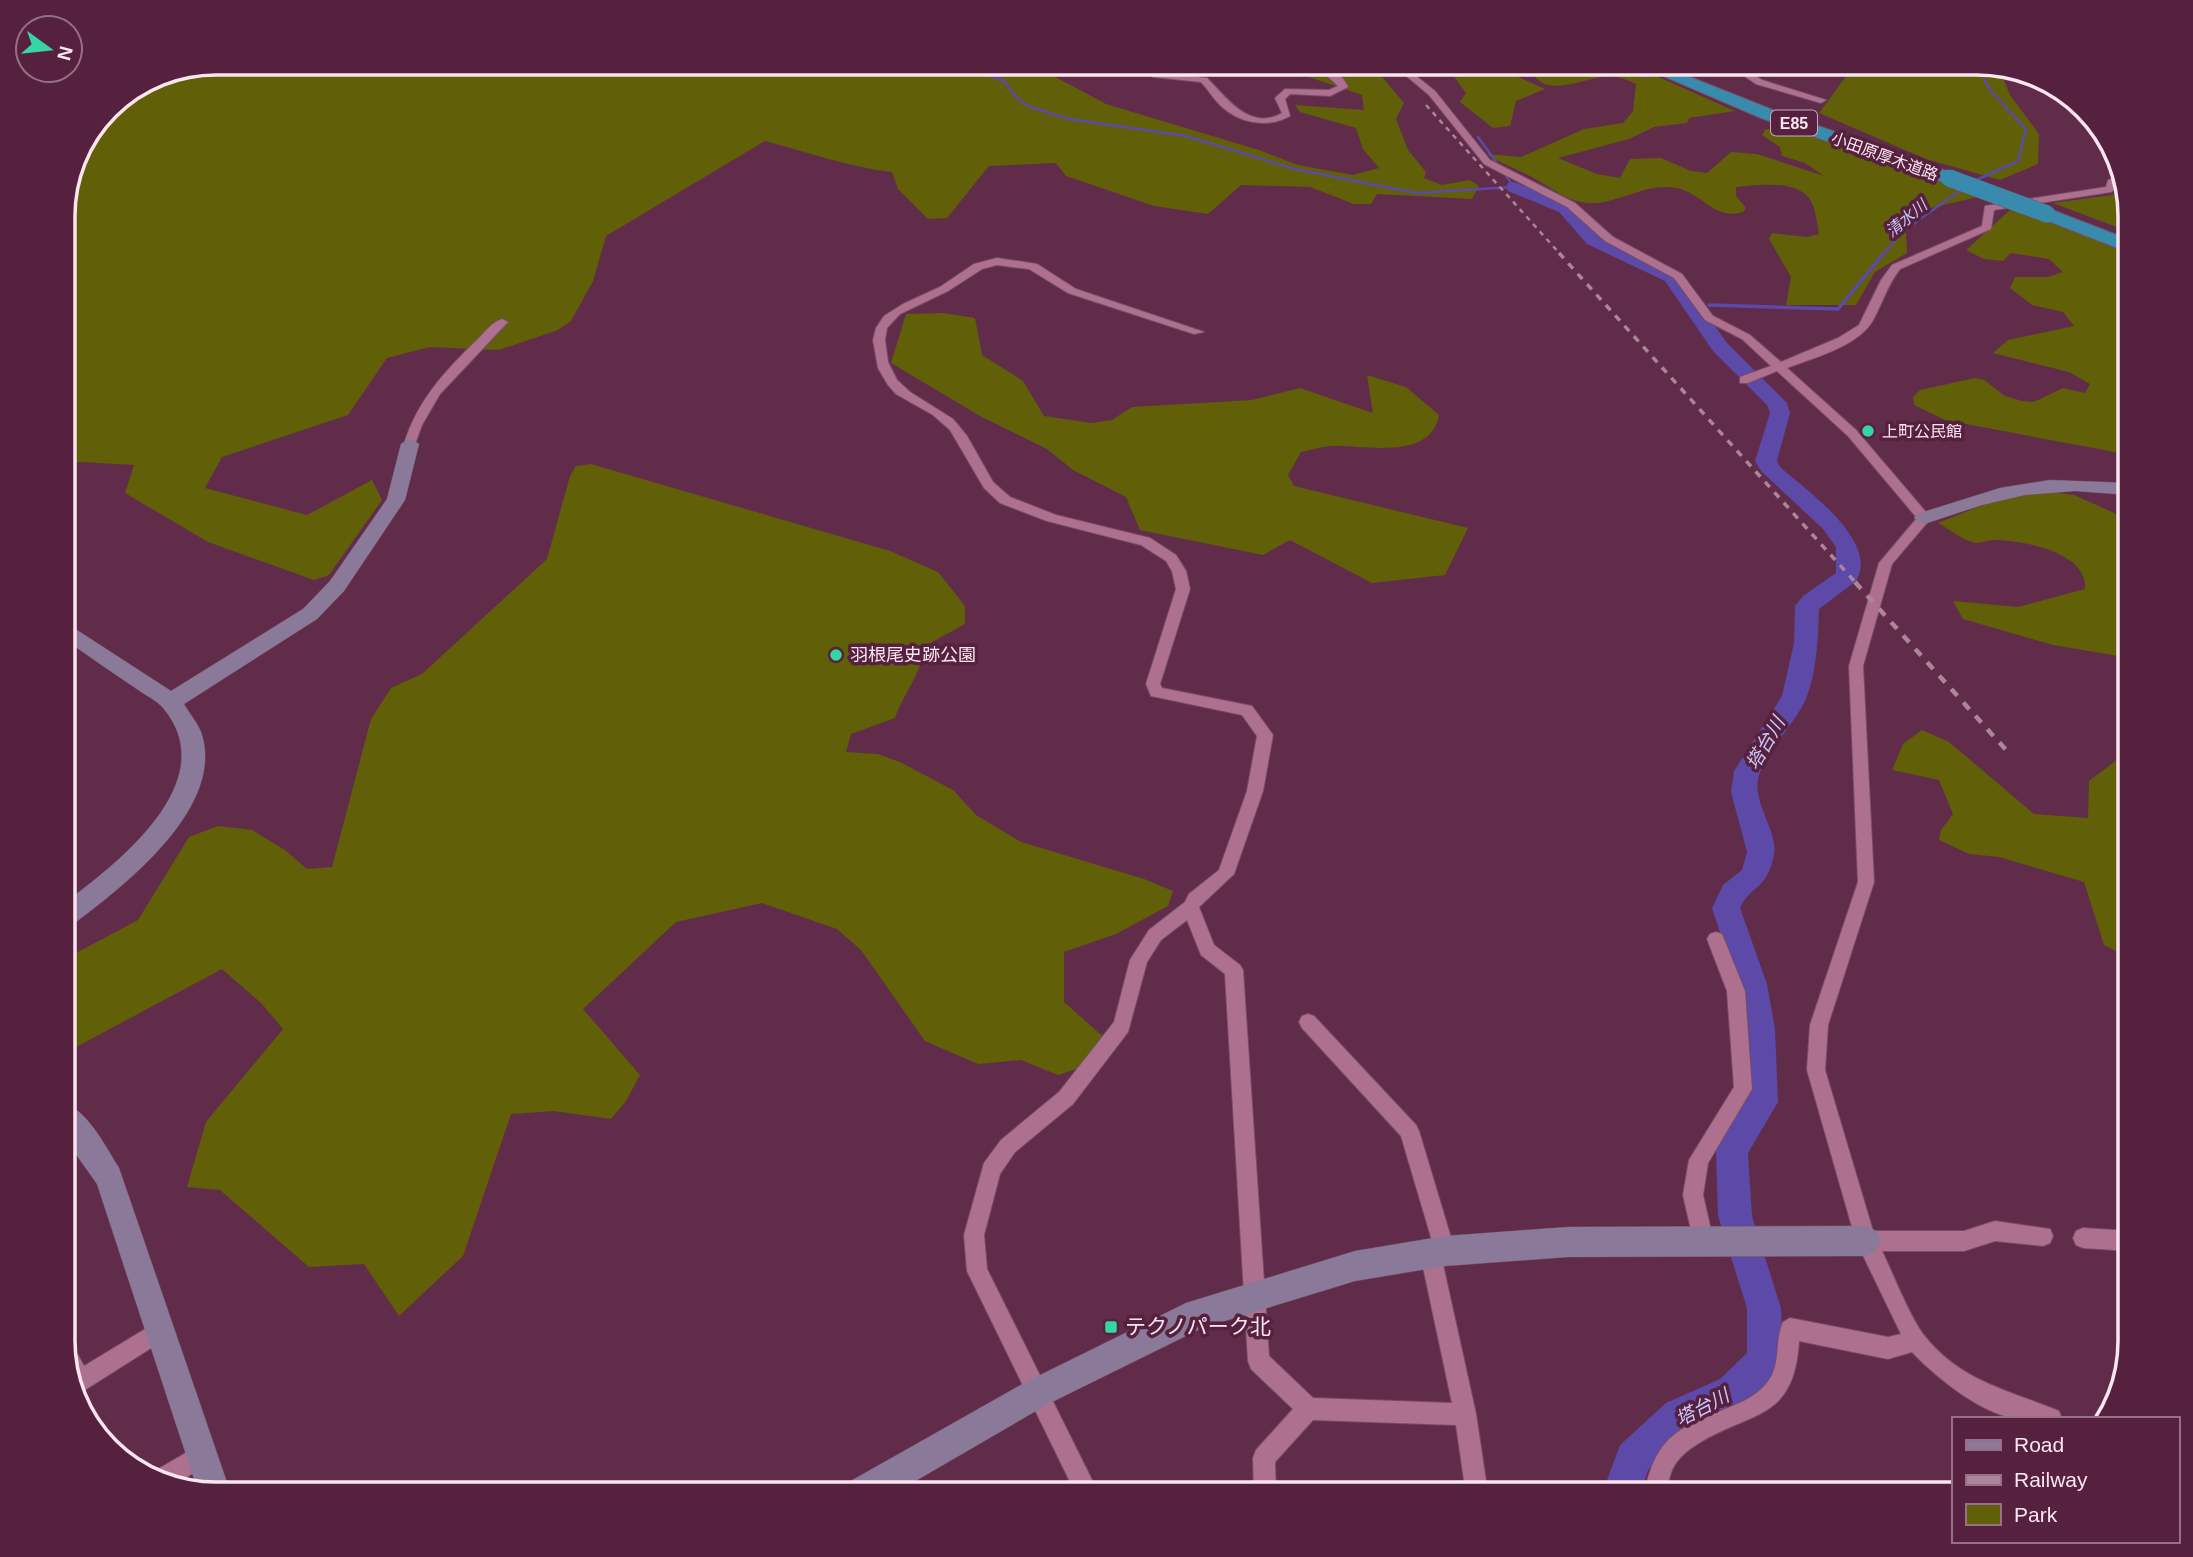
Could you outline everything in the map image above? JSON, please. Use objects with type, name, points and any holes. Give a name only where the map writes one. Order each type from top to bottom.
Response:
[{"type":"highway","name":"小田原厚木道路","points":[[1671,75],[1767,114],[1953,176]]},
{"type":"highway","name":"小田原厚木道路","points":[[1685,75],[2118,236]]},
{"type":"highway","name":"小田原厚木道路","points":[[2049,212],[2118,242]]},
{"type":"street","points":[[1156,75],[1204,80],[1228,107],[1247,117],[1271,121],[1287,114],[1280,98],[1288,91],[1330,93],[1343,87],[1341,81],[1333,75]]},
{"type":"street","points":[[1410,75],[1432,93],[1488,162],[1571,205],[1609,239],[1674,272],[1709,318],[1746,337],[1852,433],[1924,517]]},
{"type":"street","points":[[1748,75],[1759,82],[1821,100]]},
{"type":"street","points":[[1749,378],[1861,330],[1881,297],[1886,276],[1896,267],[1987,227],[1989,208],[2090,195],[2112,190],[2112,182]]},
{"type":"street","points":[[1082,1482],[977,1271],[974,1235],[990,1170],[1008,1146],[1066,1098],[1122,1026],[1139,960],[1155,935],[1191,907],[1195,900],[1226,874],[1255,791],[1265,735],[1247,710],[1156,692],[1153,684],[1183,589],[1182,573],[1168,554],[1141,538],[1077,525],[1003,499],[988,484],[967,444],[953,425],[893,383],[884,372],[877,339],[878,331],[898,309],[945,289],[978,267],[996,262],[1034,267],[1070,290],[1198,332]]},
{"type":"street","points":[[171,702],[295,626],[325,600],[396,500],[401,489],[414,426],[429,399],[502,321]]},
{"type":"street","points":[[2045,1417],[2004,1404],[1969,1387],[1940,1366],[1915,1341],[1866,1241],[1816,1070],[1815,1045],[1866,882],[1856,666],[1886,563],[1924,517],[2019,488],[2088,484],[2118,488]]},
{"type":"street","points":[[76,637],[171,702],[183,715],[193,747],[187,787],[176,809],[140,856],[116,880],[76,909]]},
{"type":"street","points":[[1191,907],[1207,950],[1234,970],[1259,1361],[1308,1409],[1465,1414]]},
{"type":"street","points":[[1711,1243],[1695,1212],[1695,1177],[1699,1160],[1743,1089],[1736,991],[1716,939]]},
{"type":"street","points":[[1308,1022],[1409,1131],[1438,1252],[1475,1482]]},
{"type":"street","points":[[76,1130],[88,1143],[109,1178],[211,1482]]},
{"type":"street","points":[[882,1482],[1037,1393],[1197,1314],[1355,1266],[1438,1252],[1568,1242],[1964,1241],[1994,1231],[2043,1236]]},
{"type":"street","points":[[2083,1238],[2118,1240]]},
{"type":"street","points":[[1659,1482],[1668,1454],[1685,1438],[1756,1405],[1772,1393],[1783,1377],[1790,1329],[1888,1348],[1915,1341]]},
{"type":"street","points":[[81,1381],[160,1331]]},
{"type":"street","points":[[1265,1482],[1264,1458],[1308,1409]]},
{"type":"street","points":[[171,1474],[203,1454]]},
{"type":"green space","points":[[216,75],[1052,75],[1106,104],[1259,150],[1298,165],[1353,175],[1379,168],[1363,149],[1356,128],[1300,112],[1295,105],[1364,110],[1362,95],[1303,75],[1381,75],[1404,103],[1396,119],[1408,150],[1426,172],[1424,178],[1442,185],[1470,180],[1479,186],[1472,199],[1377,194],[1371,204],[1354,204],[1310,187],[1241,185],[1208,214],[1154,206],[1066,176],[1056,163],[989,166],[947,218],[928,219],[898,189],[892,172],[844,163],[765,141],[606,236],[593,281],[571,321],[558,330],[499,350],[430,347],[387,358],[348,415],[222,457],[205,488],[307,515],[372,480],[382,500],[329,575],[314,580],[208,542],[125,493],[134,465],[76,462],[76,198],[86,162],[104,130],[116,116],[154,90],[188,78]]},
{"type":"green space","points":[[1453,75],[1514,75],[1545,89],[1516,101],[1510,126],[1493,128],[1460,102],[1466,93]]},
{"type":"green space","points":[[1534,75],[1654,75],[1735,111],[1689,118],[1687,123],[1654,127],[1629,139],[1558,158],[1597,174],[1620,178],[1630,159],[1661,158],[1691,171],[1707,173],[1731,152],[1757,154],[1824,176],[1805,163],[1782,156],[1780,147],[1762,135],[1766,129],[1792,132],[1847,146],[1982,196],[1905,214],[1907,253],[1875,272],[1856,305],[1786,305],[1791,277],[1769,239],[1772,233],[1807,237],[1819,234],[1813,204],[1805,194],[1787,186],[1736,187],[1736,196],[1746,208],[1743,212],[1733,214],[1716,210],[1694,195],[1676,188],[1656,188],[1598,203],[1578,201],[1562,195],[1487,154],[1521,157],[1584,129],[1623,123],[1633,111],[1636,84],[1609,76],[1558,86],[1540,82]]},
{"type":"green space","points":[[1847,75],[1977,75],[2003,78],[2010,95],[2039,134],[2038,164],[2000,180],[1926,159],[1819,113]]},
{"type":"green space","points":[[2116,193],[2118,227],[2053,203]]},
{"type":"green space","points":[[2010,210],[2028,213],[2118,248],[2118,453],[1945,420],[1914,405],[1913,397],[1920,390],[1975,378],[1984,380],[2005,396],[2034,402],[2063,388],[2085,393],[2090,384],[2069,372],[1993,353],[2008,340],[2074,326],[2063,312],[2032,305],[2010,288],[2015,277],[2048,277],[2063,272],[2049,259],[2011,253],[2003,261],[1984,259],[1966,250]]},
{"type":"green space","points":[[943,313],[975,318],[982,355],[1023,381],[1044,416],[1091,423],[1112,420],[1132,407],[1252,400],[1300,388],[1373,413],[1367,375],[1406,387],[1439,415],[1434,429],[1424,439],[1411,445],[1395,447],[1329,446],[1301,452],[1288,475],[1294,486],[1468,528],[1445,575],[1372,583],[1290,540],[1263,555],[1140,530],[1126,497],[1073,470],[1047,449],[980,416],[891,363],[906,314]]},
{"type":"green space","points":[[591,464],[890,551],[938,572],[965,606],[965,624],[925,646],[917,674],[895,718],[851,734],[846,752],[878,754],[902,763],[953,790],[976,815],[1021,842],[1144,879],[1173,891],[1168,906],[1116,934],[1064,952],[1064,1002],[1108,1041],[1101,1061],[1058,1075],[1021,1060],[978,1064],[925,1041],[861,950],[837,929],[762,903],[676,922],[583,1009],[640,1075],[626,1101],[611,1119],[554,1111],[511,1114],[463,1256],[399,1316],[364,1264],[309,1267],[220,1190],[187,1187],[206,1122],[283,1029],[261,1003],[222,969],[76,1046],[76,953],[138,920],[189,837],[218,826],[252,830],[285,850],[307,869],[332,867],[371,719],[391,688],[422,674],[547,559],[570,476],[576,466]]},
{"type":"green space","points":[[2035,490],[2074,495],[2118,515],[2118,656],[2053,645],[1963,619],[1953,601],[2018,607],[2085,589],[2083,576],[2065,557],[2020,542],[1972,542],[1938,523],[2000,498]]},
{"type":"green space","points":[[1922,730],[1949,742],[2034,814],[2088,818],[2089,781],[2118,759],[2118,952],[2104,945],[2084,882],[1999,857],[1969,854],[1939,840],[1941,830],[1953,814],[1939,780],[1892,770],[1903,744]]},
{"type":"waterway","points":[[988,75],[1004,81],[1017,98],[1030,107],[1069,119],[1186,136],[1295,169],[1416,193],[1514,187],[1478,137]]},
{"type":"waterway","name":"清水川","points":[[1972,182],[2018,161],[2026,129],[1989,89],[1983,75]]},
{"type":"waterway","name":"塔台川","points":[[1514,187],[1565,208],[1593,240],[1671,277],[1720,347],[1777,403],[1780,413],[1766,461],[1772,471],[1831,524],[1847,546],[1848,575],[1807,606],[1806,643],[1794,697],[1747,771],[1744,792],[1761,852],[1754,876],[1733,893],[1726,908],[1752,984],[1760,1029],[1762,1102],[1732,1150],[1735,1216],[1764,1308],[1765,1360],[1733,1392],[1679,1416],[1633,1458],[1625,1482]]},
{"type":"waterway","name":"清水川","points":[[1883,255],[1902,232],[1962,189]]},
{"type":"waterway","name":"清水川","points":[[1709,305],[1838,309],[1884,253]]},
{"type":"railway","points":[[1426,105],[1561,255]]},
{"type":"railway","points":[[1559,253],[1856,583]]},
{"type":"railway","points":[[1855,582],[2007,751]]},
{"type":"place","name":"上町公民館","points":[[1868,431]]},
{"type":"place","name":"羽根尾史跡公園","points":[[836,655]]},
{"type":"place","name":"テクノパーク北","points":[[1111,1327]]}]
